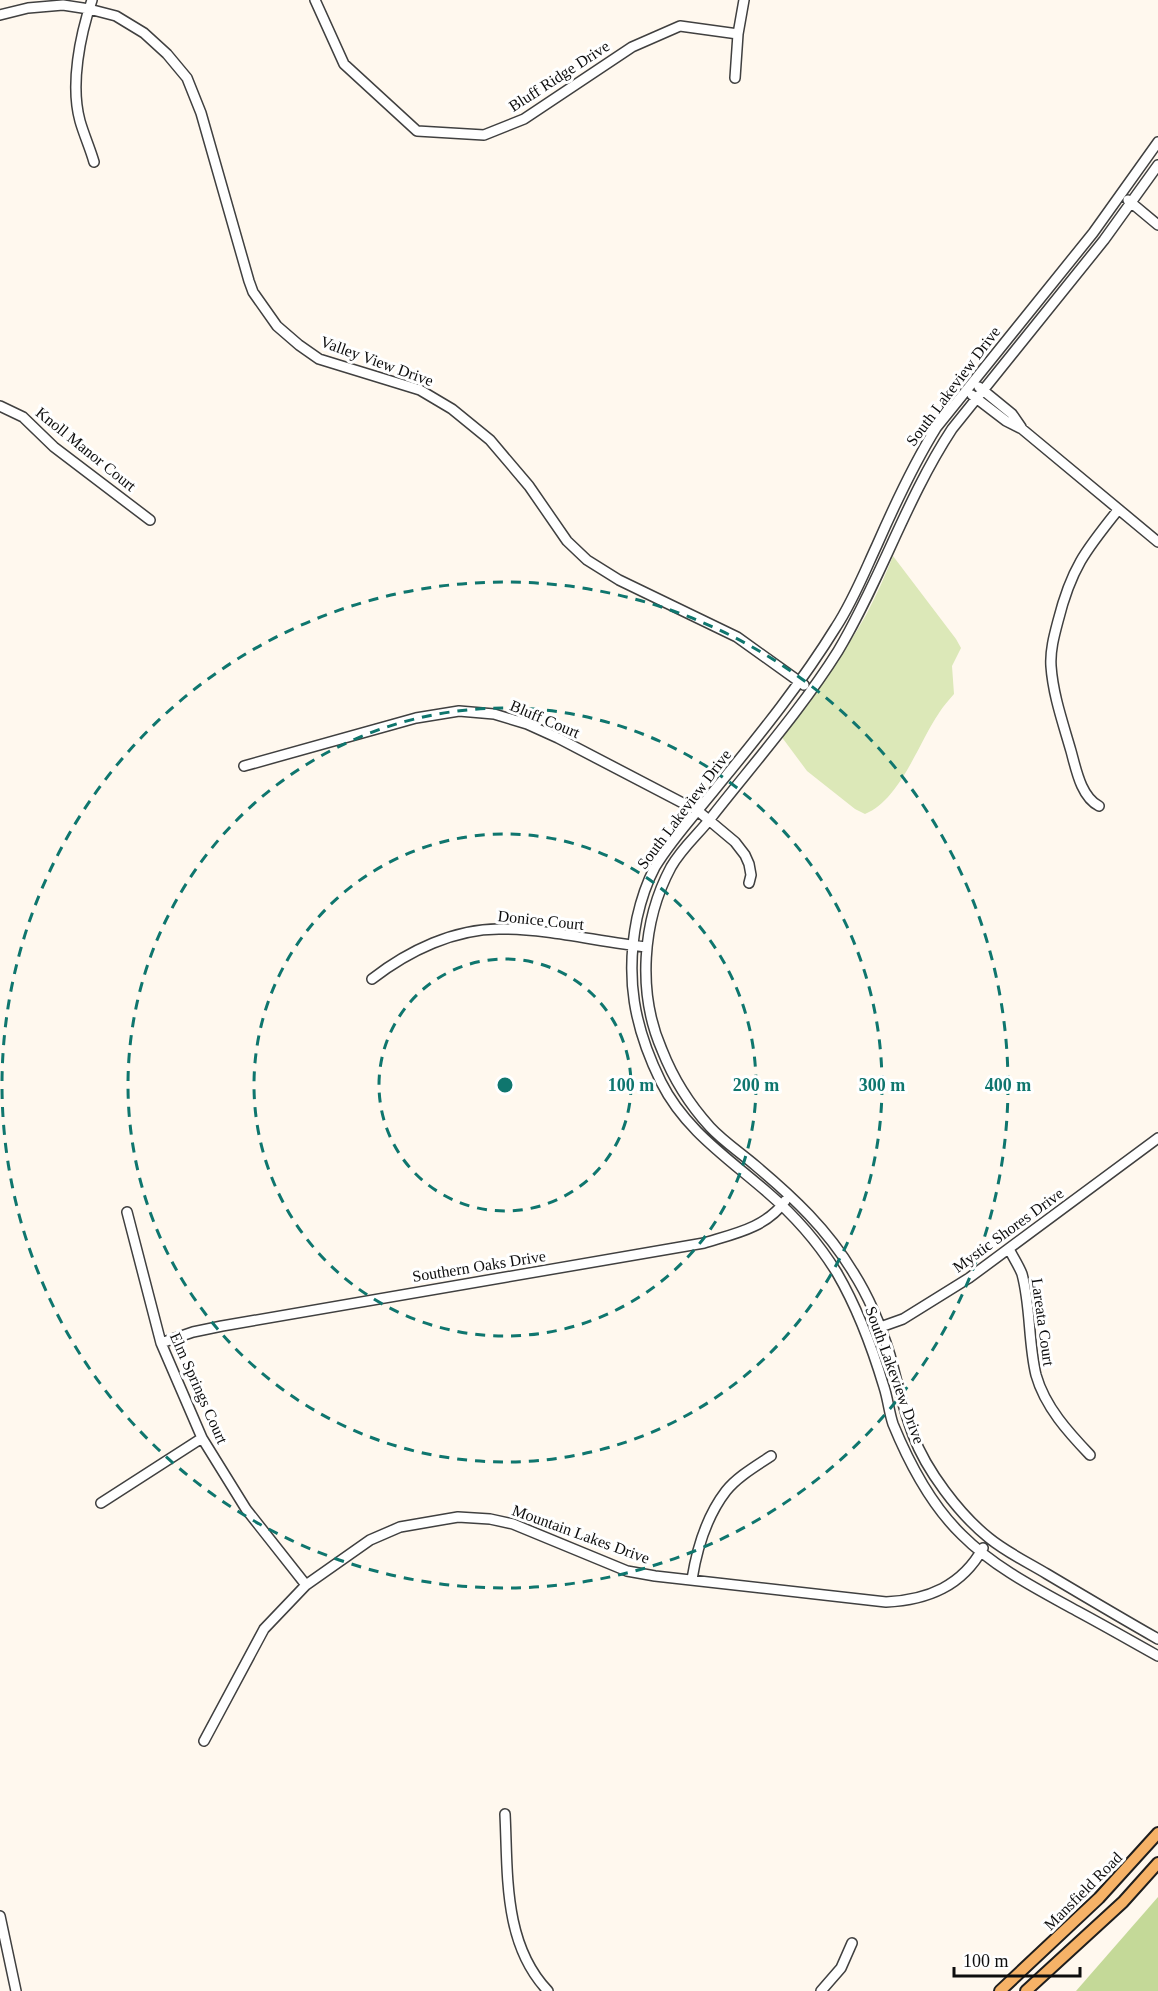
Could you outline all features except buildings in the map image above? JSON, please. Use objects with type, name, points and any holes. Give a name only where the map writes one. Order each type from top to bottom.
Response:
[{"type":"main road","name":"Mansfield Road","points":[[1000,1991],[1099,1898],[1158,1833]]},
{"type":"main road","name":"Mansfield Road","points":[[1026,1991],[1123,1902],[1158,1863]]},
{"type":"street","name":"Bluff Ridge Drive","points":[[315,0],[344,64],[417,131],[484,135],[524,119],[632,47],[680,26],[738,34]]},
{"type":"street","points":[[735,78],[738,34],[744,0]]},
{"type":"street","points":[[91,4],[80,45],[76,82],[80,120],[94,162]]},
{"type":"street","name":"Valley View Drive","points":[[0,15],[28,8],[91,4],[144,33],[167,54],[187,78],[201,113],[249,281],[253,292],[277,326],[319,359],[420,390],[452,408],[490,440],[529,486],[567,542],[587,560],[619,580],[737,637],[810,690]]},
{"type":"street","name":"South Lakeview Drive","points":[[1158,142],[1093,233],[936,428],[916,459],[849,608],[800,682],[657,863],[641,898],[632,945],[632,992],[638,1022],[662,1085],[684,1119],[782,1205],[809,1232],[830,1262],[867,1331],[892,1420],[913,1468],[939,1507],[960,1534],[981,1552],[1023,1581],[1158,1656]]},
{"type":"street","name":"South Lakeview Drive","points":[[1158,165],[1104,240],[952,429],[932,460],[866,602],[824,672],[709,821],[684,846],[670,870],[657,901],[647,947],[645,969],[649,1009],[661,1048],[685,1094],[721,1138],[789,1194],[820,1225],[838,1248],[866,1294],[880,1327],[919,1449],[950,1496],[988,1538],[1158,1639]]},
{"type":"street","points":[[1121,195],[1158,225]]},
{"type":"street","points":[[972,381],[980,394],[1006,421],[1022,429],[1158,542]]},
{"type":"street","points":[[966,390],[980,394]]},
{"type":"street","name":"Knoll Manor Court","points":[[0,406],[23,417],[54,447],[150,520]]},
{"type":"street","points":[[1099,806],[1093,803],[1088,796],[1077,771],[1056,698],[1050,655],[1062,604],[1075,568],[1098,533],[1118,510]]},
{"type":"street","points":[[880,537],[892,542]]},
{"type":"street","name":"Bluff Court","points":[[244,766],[416,718],[459,711],[494,714],[558,738],[698,811],[735,842],[745,855],[751,875],[749,883]]},
{"type":"street","name":"Donice Court","points":[[372,979],[392,964],[418,950],[446,939],[485,930],[528,931],[647,947]]},
{"type":"street","name":"Mystic Shores Drive","points":[[867,1331],[903,1318],[928,1305],[1009,1249],[1158,1138]]},
{"type":"street","name":"Southern Oaks Drive","points":[[161,1343],[193,1332],[222,1326],[704,1243],[750,1229],[782,1205],[789,1194]]},
{"type":"street","name":"Elm Springs Court","points":[[127,1212],[161,1343],[202,1438],[246,1509],[306,1586]]},
{"type":"street","name":"Lareata Court","points":[[1009,1249],[1021,1272],[1029,1308],[1032,1355],[1037,1378],[1052,1409],[1066,1430],[1090,1455]]},
{"type":"street","points":[[101,1503],[202,1438]]},
{"type":"street","points":[[692,1580],[702,1533],[726,1490],[771,1456]]},
{"type":"street","name":"Mountain Lakes Drive","points":[[204,1741],[264,1629],[306,1586],[370,1540],[400,1527],[458,1517],[490,1519],[513,1524],[627,1571],[886,1602],[938,1592],[963,1575],[981,1552],[988,1538]]},
{"type":"street","points":[[505,1814],[510,1906],[517,1939],[526,1962],[538,1981],[548,1991]]},
{"type":"street","points":[[0,1916],[16,1991]]},
{"type":"street","points":[[821,1991],[841,1968],[852,1943]]},
{"type":"green space","points":[[893,556],[961,648],[952,666],[954,694],[941,710],[899,784],[877,807],[865,814],[855,809],[807,771],[781,736],[826,677],[857,631]]},
{"type":"green space","points":[[1158,1897],[1158,1991],[1076,1991]]}]
